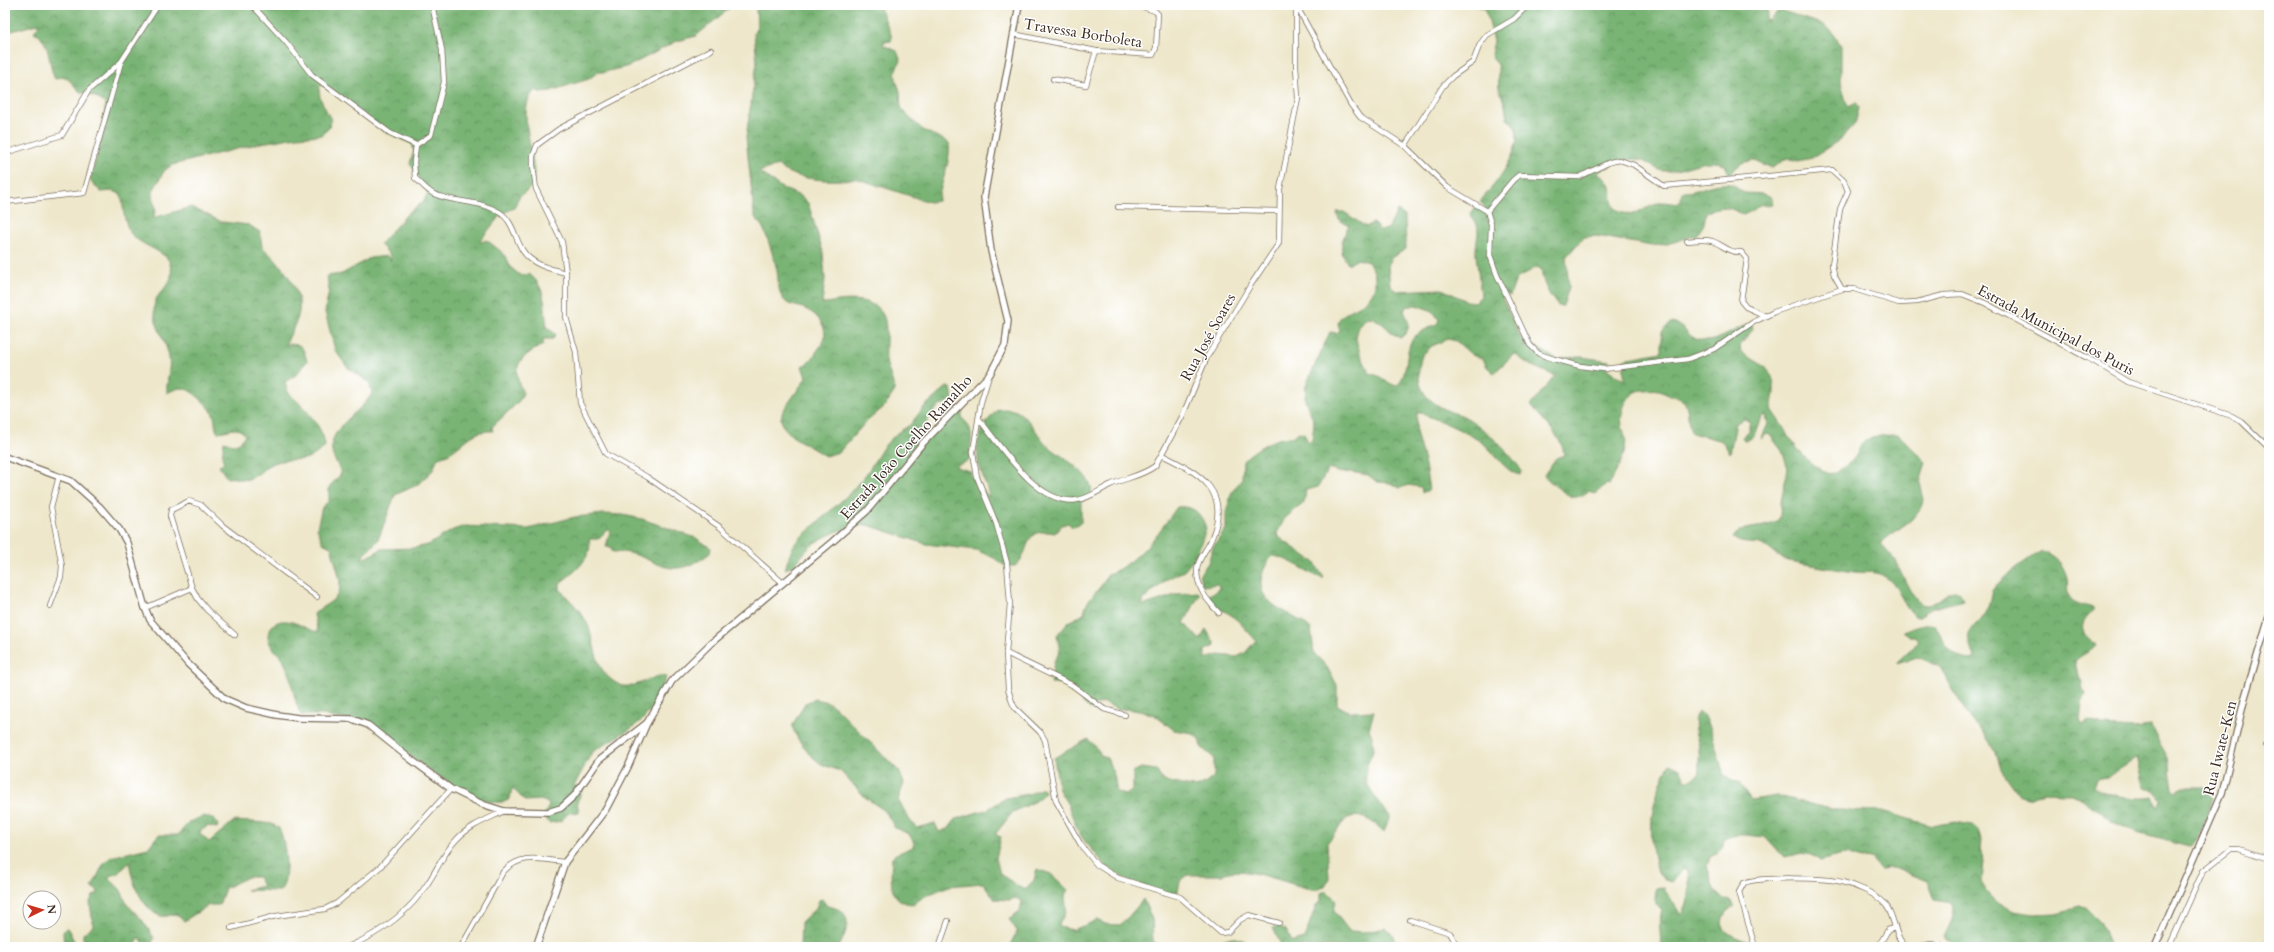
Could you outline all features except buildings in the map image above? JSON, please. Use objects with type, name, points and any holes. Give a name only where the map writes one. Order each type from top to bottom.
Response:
[{"type":"street","points":[[5,153],[62,135],[89,90],[121,62],[158,5]]},
{"type":"street","points":[[252,5],[286,42],[312,75],[390,133],[416,145]]},
{"type":"street","points":[[432,5],[442,50],[444,82],[431,135],[416,145],[414,162],[415,178],[432,193],[452,200],[482,204],[501,212],[516,233],[523,251],[538,265],[566,273]]},
{"type":"street","name":"Estrada João Coelho Ramalho","points":[[536,947],[564,862],[606,809],[662,695],[681,670],[867,511],[922,444],[990,374],[1005,345],[1008,321],[991,251],[984,197],[1018,5]]},
{"type":"street","name":"Travessa Borboleta","points":[[1013,34],[1096,51],[1149,56],[1155,53],[1159,17],[1155,11],[1137,5]]},
{"type":"street","points":[[1296,5],[1360,118],[1406,146],[1447,187],[1487,211],[1513,180],[1519,176],[1579,177],[1610,162],[1620,160],[1626,161],[1664,186],[1669,187],[1709,181],[1832,170],[1844,181],[1848,191],[1840,209],[1832,265],[1834,275],[1842,289]]},
{"type":"street","name":"Rua José Soares","points":[[979,419],[1035,485],[1052,497],[1067,501],[1078,500],[1149,470],[1162,455],[1182,417],[1207,358],[1250,286],[1279,243],[1280,189],[1298,98],[1296,66],[1296,5]]},
{"type":"street","points":[[1406,146],[1443,86],[1473,62],[1480,44],[1487,35],[1514,18],[1528,5]]},
{"type":"street","points":[[711,50],[545,138],[534,149],[533,165],[536,189],[562,242],[566,273],[566,317],[576,352],[580,403],[606,454],[647,477],[720,527],[783,582]]},
{"type":"street","points":[[1053,79],[1085,86],[1087,84],[1096,51]]},
{"type":"street","points":[[5,202],[84,193],[121,62]]},
{"type":"street","points":[[1118,207],[1280,211]]},
{"type":"street","name":"Estrada Municipal dos Puris","points":[[1487,211],[1491,224],[1489,238],[1492,265],[1522,331],[1530,345],[1539,354],[1580,366],[1604,369],[1688,359],[1714,349],[1752,323],[1766,316],[1842,289],[1854,289],[1899,303],[1917,302],[1954,294],[1972,298],[2095,362],[2128,382],[2232,416],[2241,421],[2269,448]]},
{"type":"street","points":[[1687,241],[1695,240],[1712,242],[1732,253],[1741,252],[1747,259],[1741,301],[1746,307],[1766,316]]},
{"type":"street","points":[[990,374],[981,402],[973,452],[977,477],[1003,545],[1009,581],[1010,602],[1006,653],[1008,689],[1015,708],[1040,732],[1045,740],[1056,801],[1081,845],[1097,864],[1118,878],[1180,897],[1221,933],[1228,932],[1240,920],[1249,915],[1279,923]]},
{"type":"street","points":[[1162,455],[1200,475],[1216,496],[1216,525],[1197,568],[1199,586],[1206,598],[1219,613]]},
{"type":"street","points":[[5,457],[71,481],[84,491],[119,529],[127,543],[145,608],[158,631],[209,686],[225,699],[246,708],[298,718],[352,719],[368,725],[421,768],[451,789],[482,804],[504,812],[548,812],[561,808],[574,796],[599,760],[647,723]]},
{"type":"street","points":[[50,606],[60,582],[62,566],[52,507],[59,476]]},
{"type":"street","points":[[235,635],[206,610],[192,588],[170,516],[171,510],[190,501],[201,505],[223,526],[317,597]]},
{"type":"street","points":[[145,608],[192,588]]},
{"type":"street","name":"Rua Iwate-Ken","points":[[2155,947],[2222,794],[2245,697],[2268,625],[2269,617]]},
{"type":"street","points":[[1006,653],[1072,685],[1104,709],[1125,715]]},
{"type":"street","points":[[2266,746],[2269,737]]},
{"type":"street","points":[[231,928],[276,916],[325,910],[337,903],[384,863],[451,789]]},
{"type":"street","points":[[348,947],[362,941],[394,922],[410,907],[428,883],[444,855],[457,839],[470,828],[504,812]]},
{"type":"street","points":[[2169,947],[2203,870],[2230,850],[2245,851],[2269,859]]},
{"type":"street","points":[[460,947],[503,872],[512,863],[525,859],[564,862]]},
{"type":"street","points":[[1755,947],[1739,898],[1741,887],[1748,881],[1820,880],[1842,882],[1858,888],[1885,903],[1892,914],[1895,928],[1902,943],[1907,947]]},
{"type":"street","points":[[1410,920],[1450,933],[1458,947]]},
{"type":"street","points":[[939,947],[948,921]]},
{"type":"street","points":[[1878,947],[1888,930],[1895,928]]},
{"type":"street","points":[[2264,947],[2269,934]]},
{"type":"street","points":[[1916,947],[1931,944],[1950,947]]},
{"type":"green space","points":[[5,5],[733,5],[696,36],[677,41],[629,66],[605,72],[598,72],[589,79],[550,91],[540,92],[535,90],[529,99],[526,110],[526,122],[534,171],[532,185],[519,197],[514,208],[501,214],[480,241],[482,242],[486,240],[497,248],[507,259],[510,267],[521,276],[529,274],[535,279],[544,298],[547,328],[556,334],[553,339],[543,339],[543,345],[528,354],[519,364],[517,376],[523,393],[519,401],[492,427],[493,431],[480,432],[471,436],[452,451],[437,459],[433,470],[417,485],[395,495],[378,540],[361,558],[368,557],[381,549],[414,548],[428,545],[453,530],[465,526],[528,529],[575,517],[604,514],[623,515],[642,519],[696,538],[711,548],[710,553],[694,563],[681,568],[670,568],[639,556],[613,552],[611,547],[606,547],[610,531],[607,530],[598,539],[589,539],[590,546],[585,559],[576,570],[560,583],[560,589],[578,609],[587,623],[600,665],[610,679],[624,686],[631,686],[657,676],[666,677],[657,702],[643,719],[629,730],[592,752],[574,786],[578,788],[587,780],[577,802],[579,812],[569,813],[561,821],[549,823],[544,815],[549,806],[548,803],[541,800],[525,801],[512,788],[510,799],[497,802],[480,799],[439,777],[373,725],[363,721],[324,715],[301,715],[286,667],[283,660],[272,647],[268,637],[270,628],[280,621],[292,622],[318,632],[314,614],[334,599],[340,588],[339,574],[332,548],[323,543],[317,528],[322,507],[329,501],[329,487],[341,474],[332,452],[332,443],[335,435],[340,427],[361,407],[372,393],[369,382],[347,367],[335,350],[325,312],[329,290],[327,276],[342,274],[370,258],[387,256],[391,261],[389,254],[380,244],[407,214],[423,202],[428,193],[410,163],[414,151],[412,144],[385,132],[330,88],[322,85],[319,88],[320,98],[331,120],[329,128],[321,135],[261,143],[172,165],[164,171],[152,193],[156,210],[153,218],[191,207],[222,222],[249,225],[260,232],[262,247],[282,267],[288,276],[297,294],[299,303],[298,316],[286,344],[299,345],[304,351],[307,361],[296,375],[285,382],[288,392],[306,410],[317,424],[324,439],[325,446],[312,456],[306,458],[271,464],[254,477],[248,479],[227,478],[219,466],[224,462],[222,457],[224,441],[233,444],[240,443],[245,435],[236,429],[217,432],[214,416],[211,411],[190,391],[180,388],[167,393],[169,357],[156,320],[154,307],[159,295],[169,282],[171,276],[169,261],[163,255],[136,239],[129,231],[125,220],[121,194],[113,191],[101,192],[90,180],[105,127],[103,119],[106,104],[96,97],[80,92],[68,79],[61,77],[55,79],[44,41],[34,32],[40,23],[5,33]]},
{"type":"green space","points":[[761,5],[879,5],[892,37],[891,41],[884,42],[883,45],[897,51],[901,62],[898,64],[896,70],[896,81],[900,91],[902,109],[925,131],[949,143],[949,158],[938,201],[929,202],[855,178],[826,180],[802,177],[784,170],[778,165],[759,172],[782,188],[802,197],[808,203],[823,252],[825,279],[822,304],[856,300],[873,305],[884,317],[886,332],[886,360],[894,392],[885,406],[865,423],[839,452],[825,456],[792,436],[782,425],[781,418],[783,411],[806,378],[802,366],[809,362],[823,342],[825,336],[823,325],[820,320],[805,309],[790,305],[783,299],[780,292],[776,266],[766,234],[754,214],[746,137],[757,62],[754,33],[757,27],[756,9]]},
{"type":"green space","points":[[1476,5],[1758,5],[1761,11],[1768,10],[1766,21],[1770,20],[1777,12],[1783,11],[1824,25],[1834,33],[1841,46],[1841,82],[1846,102],[1849,106],[1856,102],[1859,108],[1855,124],[1841,139],[1812,158],[1798,161],[1787,158],[1772,168],[1754,160],[1742,163],[1729,174],[1725,165],[1718,162],[1703,163],[1672,171],[1662,171],[1645,162],[1633,159],[1620,161],[1607,166],[1597,174],[1608,182],[1614,206],[1619,211],[1630,215],[1659,203],[1665,202],[1678,204],[1681,200],[1682,192],[1723,184],[1730,184],[1745,193],[1763,194],[1769,196],[1772,198],[1772,205],[1761,204],[1752,211],[1743,215],[1729,208],[1716,208],[1706,213],[1704,224],[1697,235],[1667,244],[1652,246],[1597,236],[1584,237],[1566,257],[1569,287],[1563,306],[1558,306],[1551,297],[1546,289],[1541,269],[1537,267],[1516,279],[1510,296],[1502,292],[1503,300],[1521,338],[1561,362],[1563,358],[1581,357],[1610,361],[1604,367],[1624,380],[1624,359],[1662,352],[1662,332],[1670,323],[1678,325],[1691,336],[1699,340],[1707,341],[1720,338],[1745,325],[1752,324],[1753,329],[1740,346],[1741,352],[1762,365],[1770,373],[1774,386],[1772,411],[1796,447],[1811,463],[1830,474],[1850,462],[1855,457],[1860,446],[1867,440],[1880,436],[1895,435],[1899,435],[1926,462],[1920,483],[1924,500],[1920,509],[1911,520],[1880,543],[1896,562],[1910,590],[1916,600],[1920,603],[1926,605],[1932,604],[1949,592],[1954,591],[1959,593],[1964,600],[1933,608],[1916,617],[1907,607],[1893,583],[1882,575],[1838,570],[1789,561],[1781,558],[1764,545],[1743,542],[1733,538],[1737,533],[1743,530],[1771,524],[1776,522],[1780,517],[1781,501],[1788,468],[1782,451],[1770,435],[1767,434],[1761,439],[1768,424],[1766,415],[1762,418],[1752,437],[1749,439],[1744,440],[1742,437],[1750,430],[1750,422],[1744,419],[1736,423],[1730,453],[1722,441],[1692,433],[1689,426],[1687,410],[1683,401],[1659,390],[1638,391],[1629,398],[1623,408],[1621,420],[1626,445],[1624,454],[1609,485],[1606,484],[1595,494],[1589,491],[1581,496],[1573,497],[1566,494],[1557,488],[1544,475],[1556,458],[1564,455],[1563,449],[1556,435],[1530,406],[1555,376],[1530,365],[1514,354],[1494,373],[1487,367],[1483,359],[1472,355],[1456,341],[1448,339],[1432,346],[1422,355],[1419,375],[1423,390],[1427,397],[1433,402],[1472,421],[1488,434],[1518,465],[1522,472],[1520,475],[1505,467],[1485,445],[1470,435],[1421,413],[1417,413],[1416,432],[1425,465],[1429,490],[1422,493],[1421,487],[1408,485],[1400,488],[1390,483],[1377,482],[1368,475],[1350,472],[1342,473],[1328,469],[1318,487],[1306,490],[1304,503],[1285,518],[1277,533],[1280,538],[1314,562],[1324,578],[1315,575],[1287,560],[1273,556],[1266,564],[1262,575],[1261,585],[1264,594],[1269,601],[1311,629],[1314,653],[1327,667],[1337,685],[1337,705],[1350,712],[1374,711],[1369,729],[1372,738],[1373,751],[1367,767],[1366,780],[1372,793],[1390,816],[1384,832],[1372,822],[1362,817],[1357,816],[1346,819],[1327,843],[1329,878],[1325,887],[1312,889],[1266,876],[1240,871],[1222,875],[1188,875],[1180,881],[1178,892],[1163,895],[1128,881],[1106,866],[1083,839],[1077,829],[1068,805],[1059,790],[1054,758],[1088,739],[1099,751],[1101,756],[1107,758],[1114,775],[1117,792],[1125,795],[1133,790],[1133,772],[1141,768],[1156,770],[1163,781],[1189,786],[1202,785],[1214,776],[1214,758],[1201,747],[1199,739],[1192,733],[1174,730],[1153,714],[1129,709],[1119,710],[1103,702],[1095,705],[1093,710],[1082,702],[1073,689],[1061,684],[1051,683],[1054,661],[1060,652],[1057,635],[1068,622],[1084,614],[1088,602],[1102,585],[1107,575],[1119,569],[1138,555],[1155,537],[1177,507],[1188,507],[1199,514],[1206,528],[1198,551],[1184,571],[1169,578],[1144,599],[1142,606],[1178,594],[1198,592],[1200,594],[1184,623],[1200,640],[1206,629],[1215,644],[1214,647],[1205,650],[1205,659],[1219,655],[1237,657],[1245,653],[1256,640],[1232,616],[1220,609],[1213,608],[1209,595],[1220,589],[1217,584],[1203,586],[1199,575],[1208,563],[1213,547],[1226,529],[1226,512],[1232,492],[1242,479],[1243,461],[1265,444],[1286,437],[1292,437],[1299,432],[1304,433],[1308,442],[1312,440],[1314,422],[1305,400],[1306,385],[1330,332],[1337,333],[1340,330],[1338,324],[1340,318],[1364,302],[1375,287],[1375,276],[1368,262],[1358,259],[1349,264],[1345,260],[1342,245],[1344,235],[1349,225],[1339,220],[1337,212],[1344,212],[1366,227],[1373,223],[1381,231],[1389,228],[1397,211],[1405,216],[1406,249],[1391,258],[1388,266],[1390,285],[1396,291],[1442,289],[1467,301],[1475,302],[1481,296],[1476,254],[1478,229],[1477,224],[1470,215],[1475,208],[1485,211],[1485,207],[1480,201],[1494,185],[1510,161],[1517,137],[1515,127],[1507,119],[1505,105],[1499,88],[1498,67],[1491,55],[1494,41],[1484,9]],"holes":[[[1416,305],[1433,311],[1439,320],[1437,324],[1421,332],[1412,340],[1408,349],[1403,376],[1397,386],[1369,373],[1360,353],[1356,339],[1358,326],[1363,321],[1373,318],[1400,338],[1408,329],[1408,322],[1404,311],[1406,307]]]},
{"type":"green space","points":[[947,387],[951,388],[953,399],[936,409],[927,421],[914,445],[921,442],[967,401],[962,410],[962,418],[967,423],[971,433],[970,460],[957,465],[956,467],[970,471],[973,479],[990,498],[978,461],[977,447],[982,427],[998,409],[1010,409],[1016,411],[1029,421],[1045,443],[1075,466],[1088,480],[1091,488],[1091,496],[1081,500],[1081,523],[1072,527],[1068,523],[1062,525],[1055,533],[1037,533],[1032,537],[1024,554],[1015,566],[1005,566],[994,558],[976,550],[926,544],[868,525],[859,526],[845,533],[840,530],[820,539],[807,550],[793,566],[785,569],[792,548],[798,540],[849,494],[867,473],[884,446],[897,433],[910,425],[924,407]]},
{"type":"green space","points":[[2042,551],[2059,561],[2066,574],[2068,592],[2072,600],[2076,603],[2095,609],[2086,618],[2083,629],[2087,637],[2096,646],[2075,661],[2078,676],[2082,682],[2081,686],[2086,694],[2082,702],[2080,721],[2083,725],[2089,721],[2101,726],[2134,728],[2151,726],[2169,760],[2171,784],[2174,791],[2183,787],[2205,787],[2213,797],[2207,818],[2193,846],[2189,847],[2137,833],[2113,822],[2081,798],[2068,793],[2044,792],[2027,798],[2020,796],[2001,769],[1995,750],[1984,734],[1970,719],[1940,667],[1924,659],[1914,658],[1896,663],[1919,641],[1916,636],[1910,636],[1903,631],[1923,624],[1930,624],[1934,626],[1938,630],[1948,648],[1954,654],[1961,658],[1971,660],[1974,657],[1970,647],[1969,634],[1987,609],[1995,586],[2022,563]],"holes":[[[2137,758],[2144,786],[2157,793],[2162,800],[2158,807],[2154,797],[2141,798],[2113,795],[2094,786],[2096,780],[2106,778]]]},
{"type":"green space","points":[[815,699],[828,702],[836,708],[899,771],[904,783],[898,800],[911,822],[918,828],[935,823],[939,832],[949,828],[956,819],[988,809],[1006,798],[1029,794],[1043,788],[1045,792],[1036,801],[1013,812],[996,833],[996,835],[1001,837],[996,858],[1000,874],[1024,890],[1034,880],[1037,869],[1051,874],[1068,890],[1065,897],[1066,911],[1059,927],[1073,930],[1098,920],[1105,924],[1120,925],[1143,899],[1152,919],[1153,941],[1161,947],[1009,947],[1017,931],[1009,919],[1020,911],[1022,901],[1016,898],[1009,900],[995,899],[983,883],[949,886],[925,896],[913,904],[905,903],[899,899],[892,888],[892,858],[894,855],[913,847],[914,843],[909,834],[895,828],[885,811],[866,798],[840,771],[821,764],[809,754],[798,739],[793,729],[793,724],[805,703]]},
{"type":"green space","points":[[1699,712],[1705,717],[1710,727],[1724,776],[1739,783],[1751,800],[1777,796],[1836,810],[1882,811],[1932,826],[1955,822],[1972,825],[1978,830],[1981,839],[1980,850],[1984,861],[1982,882],[1994,902],[2014,911],[2034,914],[2056,913],[2080,907],[2086,908],[2100,922],[2110,947],[1958,947],[1944,937],[1952,920],[1954,907],[1951,903],[1934,900],[1927,881],[1894,868],[1880,869],[1871,858],[1860,859],[1847,854],[1820,861],[1815,857],[1806,854],[1798,854],[1784,858],[1765,837],[1744,835],[1724,839],[1722,848],[1710,857],[1707,866],[1715,892],[1722,898],[1730,900],[1734,907],[1727,911],[1723,918],[1722,924],[1725,929],[1735,937],[1759,947],[1660,947],[1659,919],[1661,910],[1655,900],[1656,888],[1664,888],[1681,915],[1686,904],[1689,880],[1687,869],[1684,868],[1673,882],[1665,880],[1660,874],[1656,866],[1652,845],[1653,810],[1661,782],[1670,764],[1680,769],[1686,780],[1690,780],[1699,774],[1699,748],[1694,724],[1696,715]]},
{"type":"green space","points":[[204,816],[214,819],[218,825],[217,828],[208,826],[200,831],[200,834],[209,842],[234,821],[270,823],[279,828],[284,842],[286,860],[285,878],[280,891],[246,890],[263,886],[258,877],[248,877],[225,888],[219,905],[209,905],[184,921],[176,914],[160,916],[147,906],[134,883],[130,862],[117,874],[109,876],[109,878],[120,889],[128,905],[143,921],[154,938],[151,945],[146,946],[139,937],[135,947],[88,947],[83,939],[83,934],[93,926],[90,902],[93,896],[99,892],[92,887],[104,863],[111,857],[148,848],[158,835],[178,835],[189,822]]},
{"type":"green space","points":[[1328,892],[1336,900],[1334,911],[1349,931],[1367,932],[1385,928],[1394,935],[1395,947],[1282,947],[1273,928],[1276,926],[1286,930],[1292,942],[1304,939],[1316,905],[1321,902],[1321,893]]},
{"type":"green space","points":[[822,899],[827,906],[842,911],[847,920],[845,933],[839,947],[800,947],[801,922],[816,908],[819,900]]},
{"type":"green space","points":[[66,928],[68,929],[77,947],[64,947],[63,932]]},
{"type":"green space","points":[[1232,937],[1264,947],[1216,946],[1222,940]]},
{"type":"green space","points":[[187,943],[194,946],[162,947],[167,945]]}]
